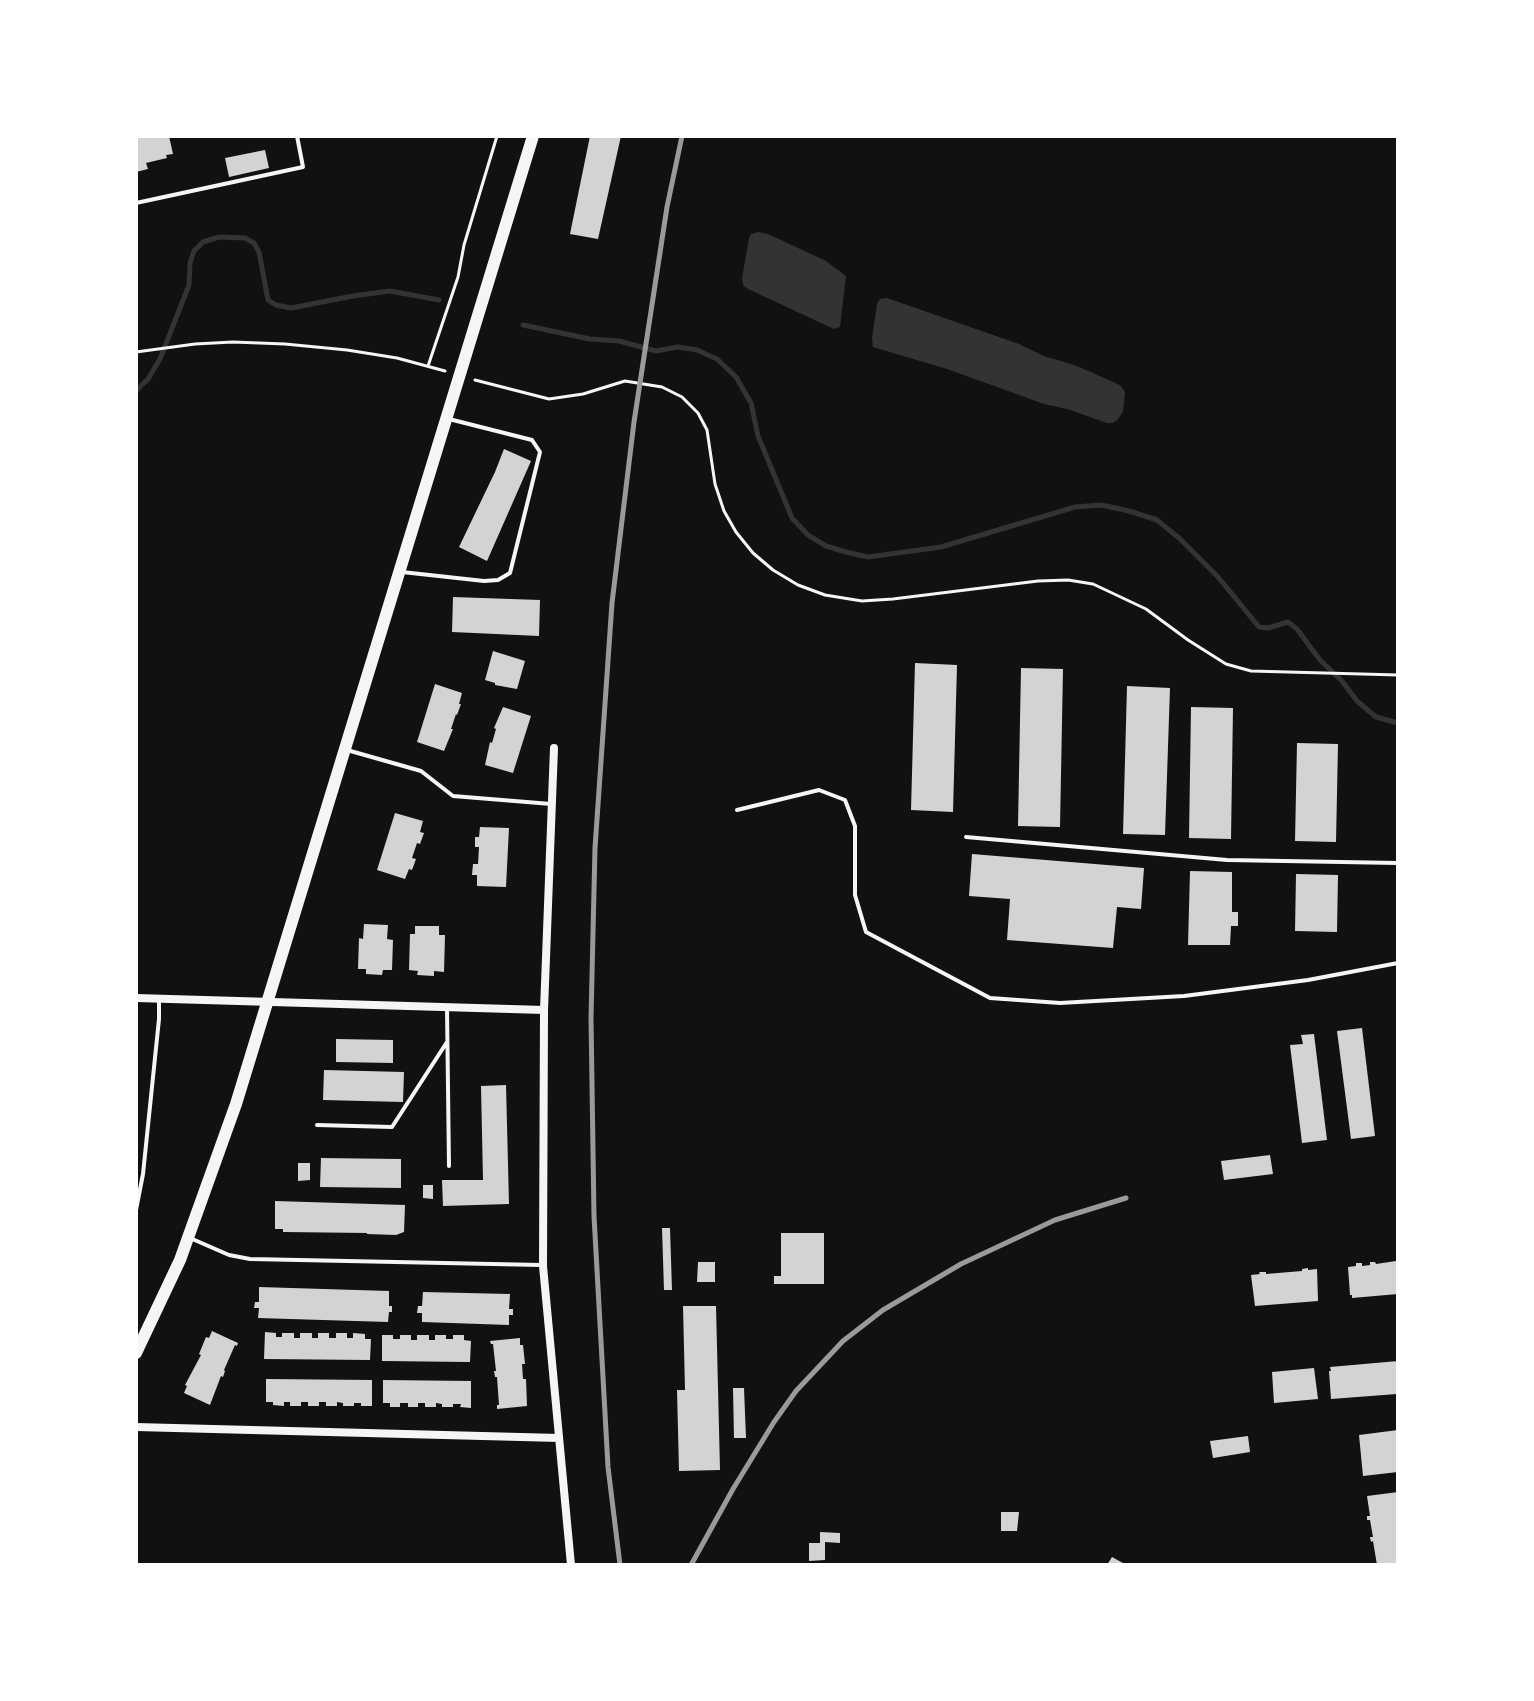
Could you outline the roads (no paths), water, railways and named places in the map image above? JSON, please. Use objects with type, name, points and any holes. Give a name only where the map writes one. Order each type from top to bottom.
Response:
[{"type":"main road","points":[[136,1353],[180,1260],[236,1104],[533,136]]},
{"type":"street","points":[[554,748],[544,1010],[543,1266],[571,1565]]},
{"type":"street","points":[[136,998],[544,1010]]},
{"type":"street","points":[[136,1427],[559,1438]]},
{"type":"lane","points":[[136,203],[303,167],[297,136]]},
{"type":"lane","points":[[400,572],[484,581],[498,580],[510,573],[540,452],[532,440],[446,419]]},
{"type":"lane","points":[[345,750],[421,771],[453,796],[552,804]]},
{"type":"lane","points":[[737,810],[819,790],[845,800],[855,826],[855,895],[866,932],[990,998],[1060,1003],[1184,996],[1308,980],[1398,963]]},
{"type":"lane","points":[[966,837],[1227,860],[1398,863]]},
{"type":"lane","points":[[136,1210],[143,1174],[159,999]]},
{"type":"lane","points":[[447,1007],[449,1166]]},
{"type":"lane","points":[[317,1125],[392,1127],[447,1042]]},
{"type":"lane","points":[[188,1237],[229,1255],[250,1259],[543,1266]]},
{"type":"waterway","points":[[136,391],[160,359],[189,285],[194,251],[203,242],[219,237],[245,238],[254,243],[259,252],[268,300],[276,305],[291,308],[390,291],[439,300]]},
{"type":"waterway","points":[[523,325],[590,339],[619,341],[656,351],[678,347],[697,350],[717,359],[736,377],[751,403],[758,436],[792,518],[808,535],[826,546],[868,557],[941,547],[1075,507],[1101,505],[1157,520],[1218,577],[1259,627],[1268,628],[1288,622],[1357,701],[1376,717],[1398,723]]},
{"type":"railway","points":[[620,1565],[608,1467],[594,1216],[591,1018],[595,848],[612,603],[634,422],[667,207],[682,136]]},
{"type":"railway","points":[[691,1565],[774,1422],[796,1391],[843,1341],[883,1310],[961,1264],[1055,1220],[1126,1198]]}]
